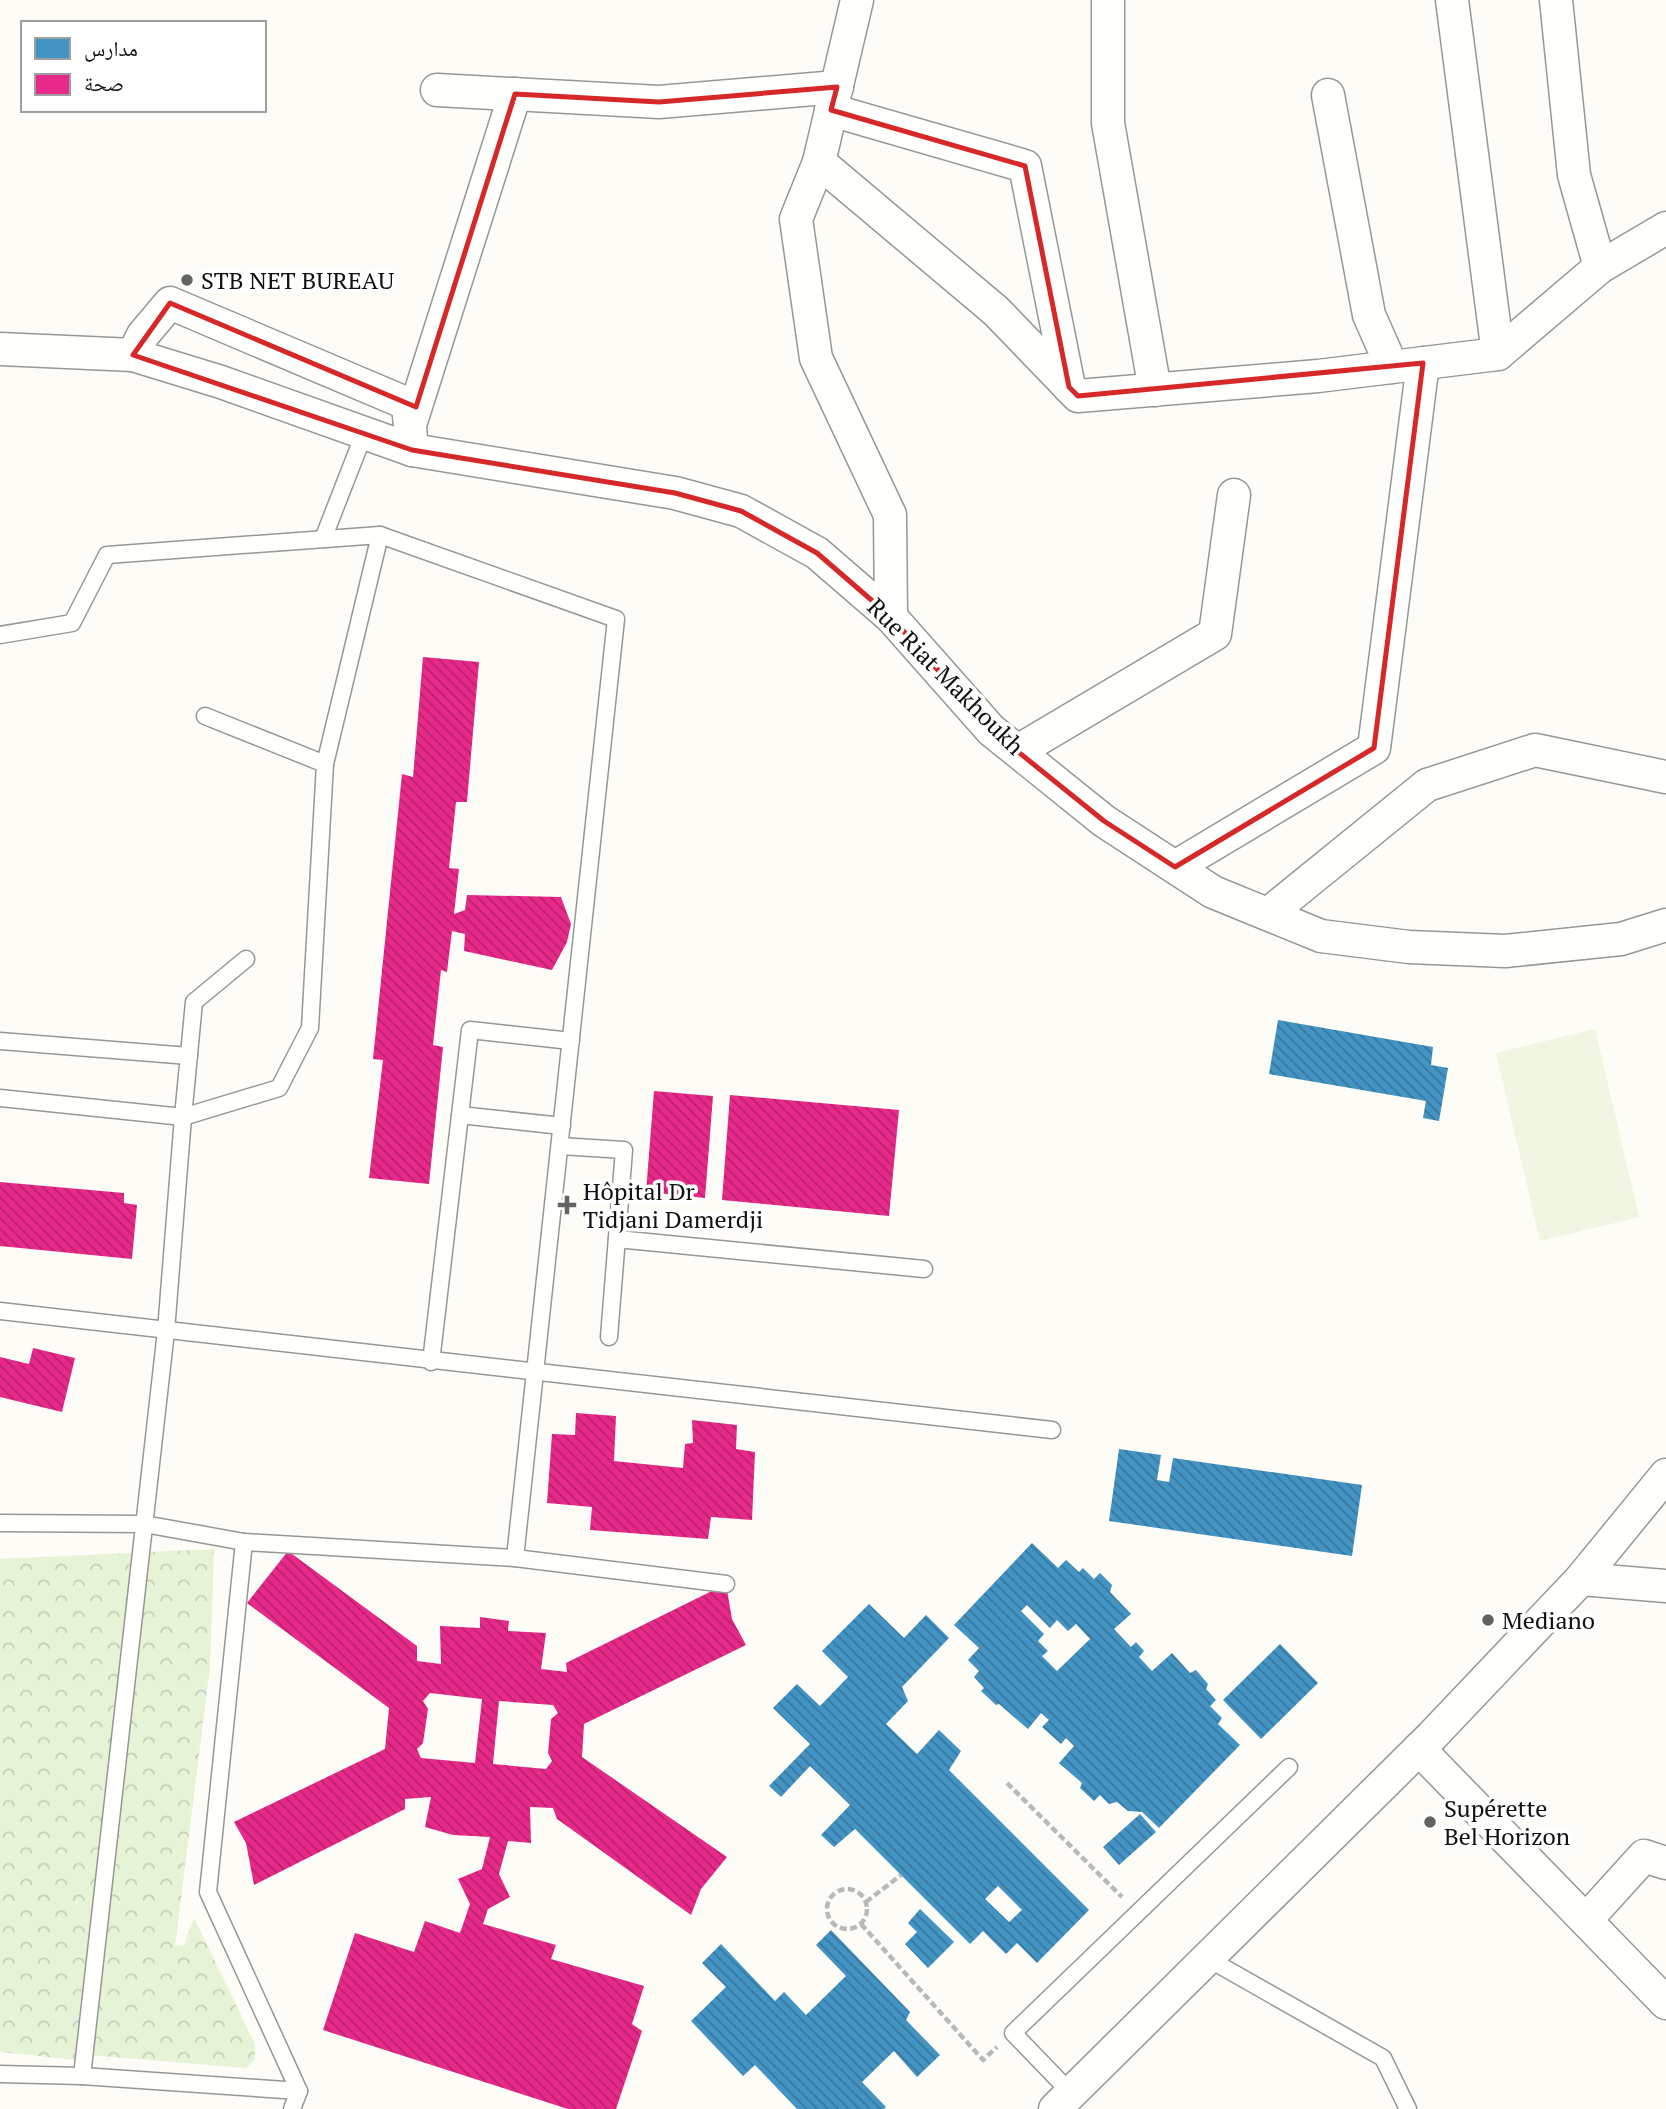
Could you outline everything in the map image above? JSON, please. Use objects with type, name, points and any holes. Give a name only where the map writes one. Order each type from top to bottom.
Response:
[{"type":"street","points":[[857,0],[819,162],[796,219],[816,358],[890,515],[891,617]]},
{"type":"street","points":[[1108,0],[1108,123],[1156,390]]},
{"type":"street","points":[[1452,0],[1498,354]]},
{"type":"street","points":[[1556,0],[1574,175],[1600,267]]},
{"type":"street","points":[[437,90],[659,102],[834,99],[1025,166],[1069,387]]},
{"type":"street","points":[[411,437],[515,94]]},
{"type":"street","points":[[1328,95],[1368,315],[1392,367]]},
{"type":"street","points":[[819,162],[996,311],[1078,396],[1392,367],[1498,354],[1600,267],[1666,228]]},
{"type":"street","points":[[133,355],[143,335],[170,303],[408,404],[411,437]]},
{"type":"street","points":[[258,396],[276,348]]},
{"type":"street","name":"Rue Riat Makhoukh","points":[[0,349],[133,355],[364,434],[411,437],[675,493],[741,511],[817,553],[891,617],[992,730],[1104,821],[1213,892],[1321,936],[1409,947],[1505,951],[1621,939],[1666,925]]},
{"type":"street","points":[[1175,867],[1374,748],[1423,363]]},
{"type":"street","points":[[1018,751],[1214,634],[1234,495]]},
{"type":"street","points":[[1268,914],[1427,785],[1535,750],[1666,777]]},
{"type":"street","points":[[1063,2101],[1419,1749],[1581,1579],[1666,1475]]},
{"type":"street","points":[[1581,1579],[1666,1586]]},
{"type":"street","points":[[1419,1749],[1666,2003]]},
{"type":"street","points":[[1586,1920],[1644,1856],[1666,1863]]},
{"type":"lane","points":[[323,540],[364,434]]},
{"type":"lane","points":[[0,1098],[183,1117],[279,1088],[310,1028],[325,764],[380,536]]},
{"type":"lane","points":[[0,635],[72,623],[107,555],[380,536],[616,619],[515,1558]]},
{"type":"lane","points":[[205,716],[325,764]]},
{"type":"lane","points":[[82,2076],[166,1331],[194,1002],[246,959]]},
{"type":"lane","points":[[432,1362],[470,1030],[571,1041]]},
{"type":"lane","points":[[0,1041],[189,1056]]},
{"type":"lane","points":[[460,1115],[562,1126]]},
{"type":"lane","points":[[560,1146],[624,1150],[609,1337]]},
{"type":"lane","points":[[617,1239],[924,1269]]},
{"type":"lane","points":[[0,1311],[536,1374],[1052,1430]]},
{"type":"lane","points":[[0,1523],[144,1524],[244,1542],[515,1558],[726,1584]]},
{"type":"lane","points":[[244,1542],[208,1892],[299,2091],[292,2109]]},
{"type":"lane","points":[[1063,2101],[1013,2032],[1289,1767]]},
{"type":"lane","points":[[1207,1958],[1383,2058],[1408,2109]]},
{"type":"lane","points":[[0,2074],[82,2076],[299,2091]]},
{"type":"path","points":[[1007,1783],[1138,1913]]},
{"type":"path","points":[[866,1902],[901,1875]]},
{"type":"path","points":[[852,1889],[862,1895],[866,1902],[867,1913],[861,1924],[848,1930],[835,1926],[827,1914],[828,1900],[838,1890],[852,1889]]},
{"type":"path","points":[[861,1924],[982,2060],[1013,2032]]},
{"type":"highlighted area","points":[[837,87],[831,110],[1025,166],[1069,387],[1078,396],[1423,363],[1374,748],[1175,867],[1104,821],[991,730],[891,617],[817,553],[741,511],[675,493],[412,450],[133,355],[170,303],[416,407],[515,94],[659,102]]},
{"type":"green space","points":[[1595,1029],[1639,1217],[1540,1241],[1496,1053]]},
{"type":"green space","points":[[214,1549],[210,1666],[175,1946],[184,1945],[194,1918],[255,2044],[255,2059],[246,2068],[89,2055],[87,2061],[0,2052],[0,1559]]},
{"type":"building: مدارس","points":[[1278,1020],[1433,1047],[1431,1065],[1448,1068],[1439,1121],[1423,1118],[1426,1101],[1269,1074]]},
{"type":"building: مدارس","points":[[1119,1449],[1161,1455],[1157,1480],[1169,1482],[1173,1458],[1362,1485],[1352,1556],[1109,1521]]},
{"type":"building: مدارس","points":[[1032,1543],[1058,1568],[1066,1560],[1079,1572],[1083,1568],[1094,1579],[1100,1573],[1112,1585],[1110,1592],[1131,1614],[1114,1629],[1131,1647],[1136,1642],[1144,1651],[1139,1657],[1152,1671],[1172,1653],[1190,1673],[1196,1670],[1208,1684],[1206,1689],[1216,1700],[1210,1706],[1222,1718],[1218,1724],[1240,1745],[1159,1828],[1142,1812],[1128,1811],[1117,1802],[1109,1804],[1100,1795],[1094,1801],[1080,1788],[1082,1783],[1059,1763],[1074,1746],[1066,1738],[1061,1744],[1042,1727],[1049,1720],[1041,1713],[1028,1729],[981,1691],[984,1688],[974,1677],[979,1671],[968,1660],[979,1648],[954,1625]],"holes":[[[1027,1605],[1050,1628],[1057,1620],[1068,1631],[1076,1624],[1090,1639],[1057,1671],[1042,1656],[1048,1651],[1038,1641],[1044,1634],[1021,1611]]]},
{"type":"building: مدارس","points":[[869,1604],[904,1638],[926,1615],[949,1638],[902,1687],[908,1701],[886,1724],[917,1754],[939,1730],[961,1751],[949,1770],[1089,1910],[1037,1963],[1017,1943],[1006,1954],[983,1931],[970,1944],[855,1829],[834,1847],[821,1835],[850,1805],[810,1766],[781,1797],[769,1786],[810,1744],[773,1708],[797,1684],[820,1706],[848,1677],[822,1651]],"holes":[[[998,1886],[1022,1910],[1009,1922],[985,1899]]]},
{"type":"building: مدارس","points":[[1280,1644],[1318,1683],[1261,1739],[1223,1700]]},
{"type":"building: مدارس","points":[[1140,1814],[1156,1832],[1119,1865],[1103,1847]]},
{"type":"building: مدارس","points":[[920,1909],[954,1942],[928,1968],[905,1944],[917,1932],[908,1923]]},
{"type":"building: مدارس","points":[[831,1930],[910,2012],[906,2020],[940,2055],[917,2077],[894,2051],[862,2082],[886,2107],[884,2109],[797,2109],[755,2065],[743,2076],[691,2021],[726,1987],[702,1963],[721,1944],[775,2001],[784,1992],[806,2015],[846,1976],[816,1945]]},
{"type":"building: صحة","points":[[423,657],[479,662],[467,802],[456,802],[449,868],[459,869],[454,914],[465,910],[467,895],[561,897],[571,924],[567,942],[552,970],[464,951],[465,934],[452,931],[447,972],[441,970],[433,1045],[443,1047],[429,1184],[369,1178],[383,1060],[373,1059],[402,774],[413,777]]},
{"type":"building: صحة","points":[[654,1091],[713,1096],[705,1198],[646,1192]]},
{"type":"building: صحة","points":[[730,1095],[899,1110],[889,1216],[722,1200]]},
{"type":"building: صحة","points":[[0,1182],[124,1193],[124,1203],[137,1205],[132,1259],[0,1246]]},
{"type":"building: صحة","points":[[33,1348],[75,1358],[62,1412],[0,1397],[0,1357],[29,1364]]},
{"type":"building: صحة","points":[[576,1413],[616,1416],[614,1461],[683,1468],[685,1444],[693,1443],[692,1420],[737,1425],[736,1449],[755,1452],[752,1520],[711,1517],[708,1539],[590,1530],[592,1507],[547,1503],[552,1434],[575,1435]]},
{"type":"building: صحة","points":[[288,1551],[417,1646],[417,1661],[441,1664],[440,1626],[480,1628],[480,1617],[509,1621],[508,1631],[546,1633],[541,1669],[567,1672],[566,1663],[726,1584],[732,1619],[746,1645],[584,1724],[582,1757],[727,1857],[701,1889],[691,1915],[557,1819],[553,1808],[530,1807],[531,1843],[508,1841],[499,1874],[510,1897],[488,1909],[483,1924],[556,1945],[551,1959],[644,1986],[632,2024],[642,2031],[616,2109],[568,2109],[323,2030],[355,1933],[414,1952],[425,1921],[460,1933],[470,1904],[458,1879],[482,1869],[490,1837],[453,1835],[425,1827],[431,1797],[405,1799],[405,1809],[254,1885],[246,1843],[234,1822],[385,1749],[389,1708],[247,1603]],"holes":[[[430,1693],[482,1699],[475,1763],[421,1758],[417,1749],[423,1743],[428,1709],[423,1701]],[[499,1701],[553,1705],[558,1713],[551,1719],[548,1753],[552,1761],[546,1769],[493,1764]]]},
{"type":"place","name":"STB NET BUREAU","points":[[187,280]]},
{"type":"place","name":"Hôpital Dr Tidjani Damerdji","points":[[567,1205]]},
{"type":"place","name":"Mediano","points":[[1488,1620]]},
{"type":"place","name":"Supérette Bel Horizon","points":[[1430,1822]]}]
